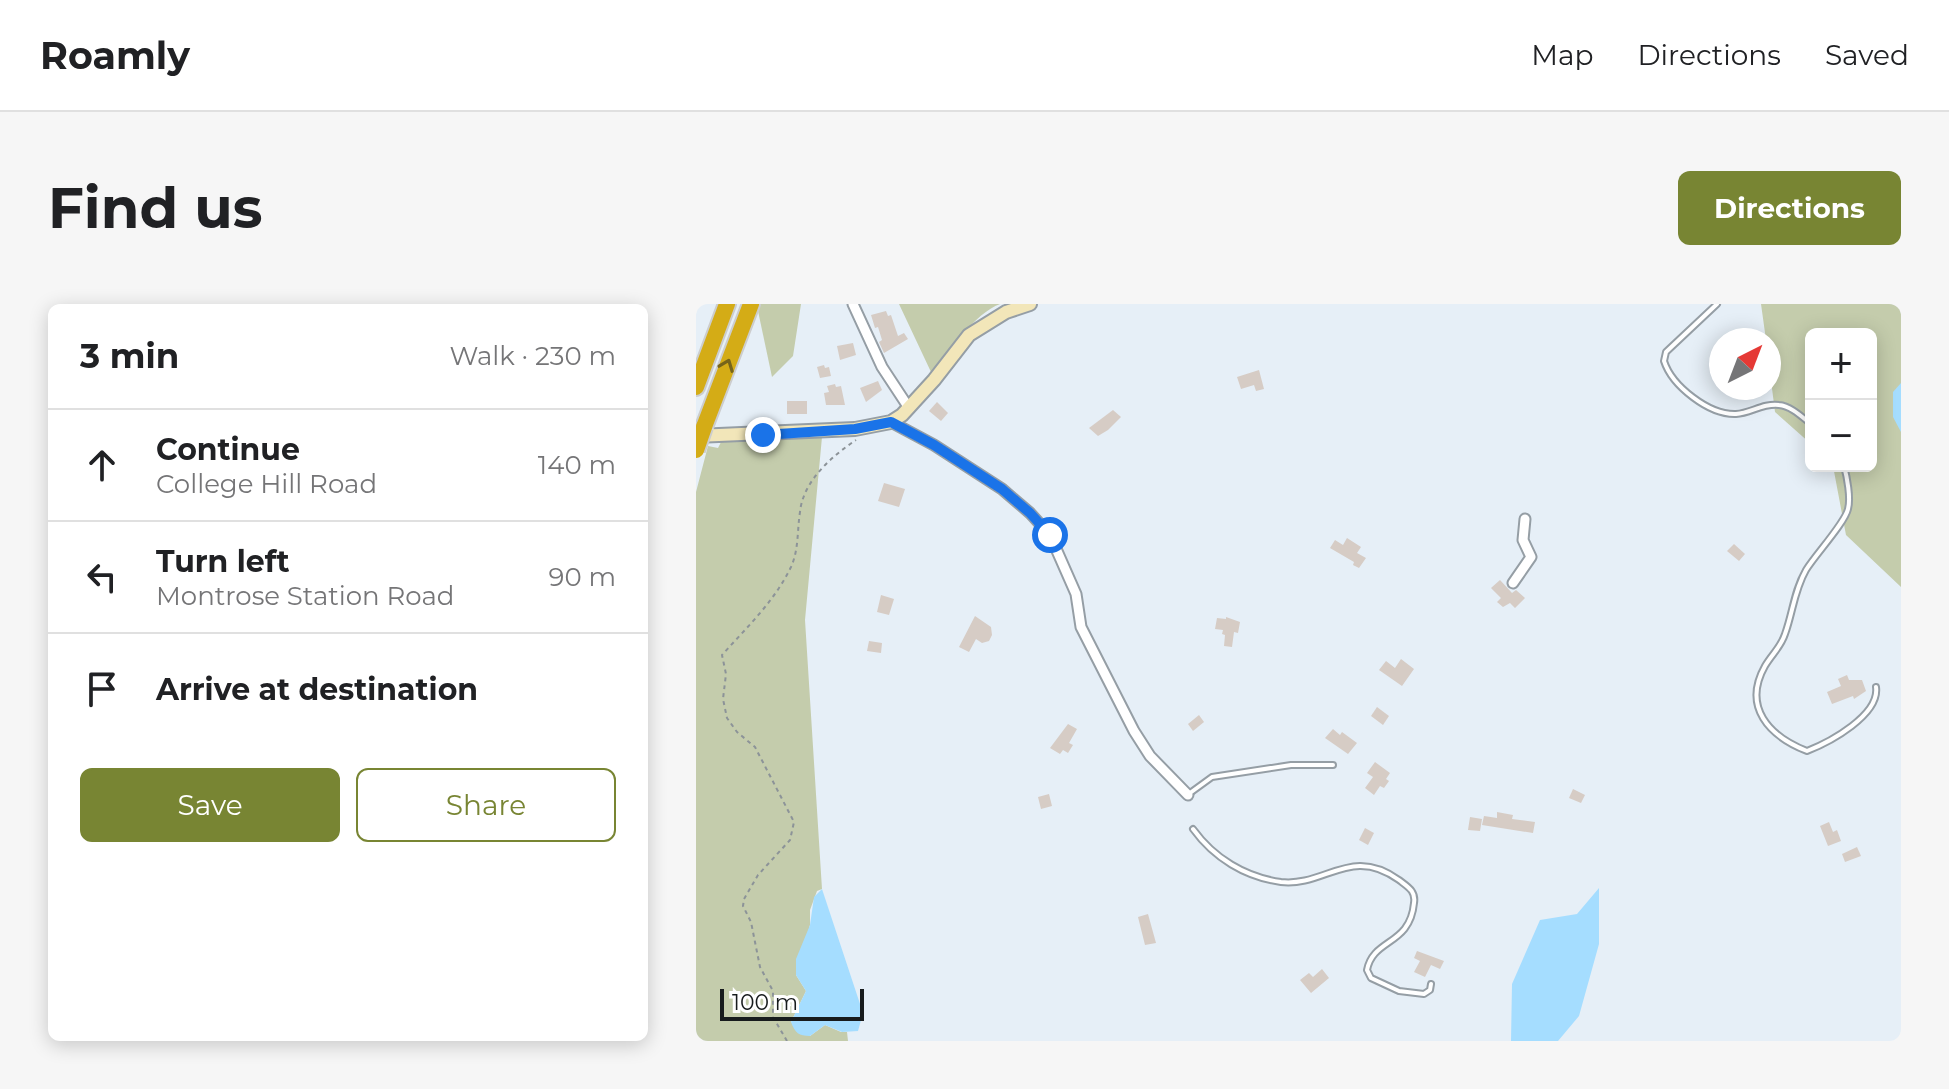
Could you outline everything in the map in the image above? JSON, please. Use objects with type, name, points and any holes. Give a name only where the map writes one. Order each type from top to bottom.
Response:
[{"type":"highway","points":[[696,387],[727,304]]},
{"type":"highway","points":[[696,450],[700,432],[751,304]]},
{"type":"street","points":[[853,304],[882,367],[909,408]]},
{"type":"street","points":[[700,432],[855,429],[891,422],[909,408],[969,335],[1006,312],[1030,304]]},
{"type":"street","points":[[891,422],[934,445],[1002,489],[1050,535],[1076,594],[1081,627],[1134,731],[1150,756],[1188,795]]},
{"type":"street","points":[[1513,583],[1531,557],[1523,540],[1525,519]]},
{"type":"lane","points":[[1717,304],[1666,352],[1664,361],[1674,383],[1722,413],[1738,414],[1769,405],[1782,405],[1805,420]]},
{"type":"lane","points":[[1845,472],[1848,509],[1796,588],[1786,632],[1765,666],[1759,683],[1757,704],[1772,732],[1789,744],[1807,751],[1822,745],[1863,718],[1872,707],[1876,687]]},
{"type":"lane","points":[[1188,795],[1212,777],[1291,765],[1333,765]]},
{"type":"lane","points":[[1193,829],[1206,846],[1233,866],[1283,882],[1314,877],[1339,868],[1368,865],[1392,875],[1412,890],[1415,900],[1413,913],[1400,936],[1373,954],[1367,970],[1371,978],[1381,985],[1399,991],[1424,994],[1430,990],[1431,984]]},
{"type":"path","points":[[787,1041],[773,1017],[773,991],[760,967],[751,922],[743,906],[758,875],[790,840],[794,822],[755,747],[737,732],[727,718],[723,699],[726,674],[722,655],[767,607],[790,569],[796,553],[800,509],[805,494],[826,463],[859,438]]},
{"type":"green space","points":[[761,304],[801,304],[793,356],[772,377],[758,311]]},
{"type":"green space","points":[[899,304],[1000,304],[972,324],[931,372]]},
{"type":"green space","points":[[1761,304],[1901,304],[1901,587],[1846,535],[1834,472],[1877,472],[1877,328],[1805,328],[1805,439],[1775,412],[1773,400],[1781,400],[1781,328],[1764,328]]},
{"type":"green space","points":[[822,437],[805,620],[822,889],[817,891],[810,910],[810,925],[796,975],[806,991],[791,1022],[810,1036],[825,1025],[847,1032],[848,1041],[696,1041],[696,492],[708,446],[718,448],[721,442]]},
{"type":"water","points":[[1901,383],[1901,432],[1893,417],[1893,392]]},
{"type":"water","points":[[1599,888],[1599,944],[1579,1016],[1558,1041],[1511,1041],[1512,984],[1540,920],[1577,914]]},
{"type":"water","points":[[822,889],[863,1013],[858,1031],[842,1032],[825,1025],[806,1036],[798,1033],[791,1022],[806,991],[796,975],[796,959],[810,925],[814,897]]},
{"type":"building","points":[[886,311],[888,316],[891,315],[898,336],[904,333],[908,339],[884,353],[878,327],[875,328],[871,315]]},
{"type":"building","points":[[853,343],[856,355],[840,360],[837,346]]},
{"type":"building","points":[[824,365],[825,368],[829,367],[831,376],[820,378],[817,367]]},
{"type":"building","points":[[1259,370],[1264,389],[1256,391],[1254,385],[1241,389],[1237,377]]},
{"type":"building","points":[[878,381],[882,390],[866,402],[860,388]]},
{"type":"building","points":[[835,384],[836,387],[841,386],[845,405],[826,405],[824,393],[829,392],[827,386]]},
{"type":"building","points":[[787,401],[807,401],[807,414],[787,414]]},
{"type":"building","points":[[937,402],[948,413],[941,421],[929,411]]},
{"type":"building","points":[[1113,410],[1121,417],[1098,436],[1089,428]]},
{"type":"building","points":[[884,483],[905,489],[899,507],[878,501]]},
{"type":"building","points":[[1347,538],[1361,547],[1357,553],[1366,558],[1359,568],[1330,548],[1335,540],[1343,545]]},
{"type":"building","points":[[1734,544],[1745,554],[1739,561],[1727,551]]},
{"type":"building","points":[[1500,580],[1512,593],[1516,590],[1525,598],[1515,608],[1510,603],[1503,607],[1497,602],[1501,598],[1491,588]]},
{"type":"building","points":[[881,595],[894,599],[889,615],[877,612]]},
{"type":"building","points":[[975,616],[991,627],[992,635],[989,641],[982,643],[976,639],[969,652],[959,647]]},
{"type":"building","points":[[1226,617],[1240,622],[1238,633],[1234,632],[1232,647],[1224,646],[1223,630],[1215,629],[1217,618]]},
{"type":"building","points":[[869,641],[882,643],[881,653],[867,651]]},
{"type":"building","points":[[1401,659],[1414,669],[1402,686],[1379,670],[1386,661],[1395,668]]},
{"type":"building","points":[[1847,675],[1849,680],[1862,680],[1866,691],[1854,699],[1853,696],[1832,704],[1827,692],[1841,686],[1838,679]]},
{"type":"building","points":[[1377,707],[1389,716],[1383,725],[1371,716]]},
{"type":"building","points":[[1199,715],[1204,722],[1193,731],[1188,724]]},
{"type":"building","points":[[1068,724],[1077,729],[1069,743],[1073,745],[1068,753],[1063,750],[1060,754],[1050,748]]},
{"type":"building","points":[[1333,729],[1357,743],[1348,754],[1325,738]]},
{"type":"building","points":[[1375,762],[1390,773],[1384,788],[1380,786],[1374,795],[1365,788],[1373,777],[1367,773]]},
{"type":"building","points":[[1573,789],[1585,795],[1581,803],[1569,798]]},
{"type":"building","points":[[1049,794],[1052,806],[1041,809],[1038,797]]},
{"type":"building","points":[[1497,812],[1513,815],[1512,819],[1535,822],[1533,833],[1482,825],[1484,816],[1497,818]]},
{"type":"building","points":[[1470,817],[1482,819],[1480,831],[1468,830]]},
{"type":"building","points":[[1829,822],[1833,832],[1837,830],[1841,841],[1828,846],[1820,826]]},
{"type":"building","points":[[1365,828],[1374,833],[1368,845],[1359,840]]},
{"type":"building","points":[[1857,847],[1861,856],[1845,862],[1842,854]]},
{"type":"building","points":[[1148,914],[1156,943],[1145,945],[1138,917]]},
{"type":"building","points":[[1417,951],[1444,961],[1440,969],[1431,965],[1425,977],[1414,972],[1420,961],[1414,958]]},
{"type":"building","points":[[1322,969],[1329,978],[1311,993],[1300,980],[1309,973],[1313,977]]},
{"type":"route","points":[[763,435],[855,429],[891,422],[934,445],[1002,489],[1050,535]]}]
